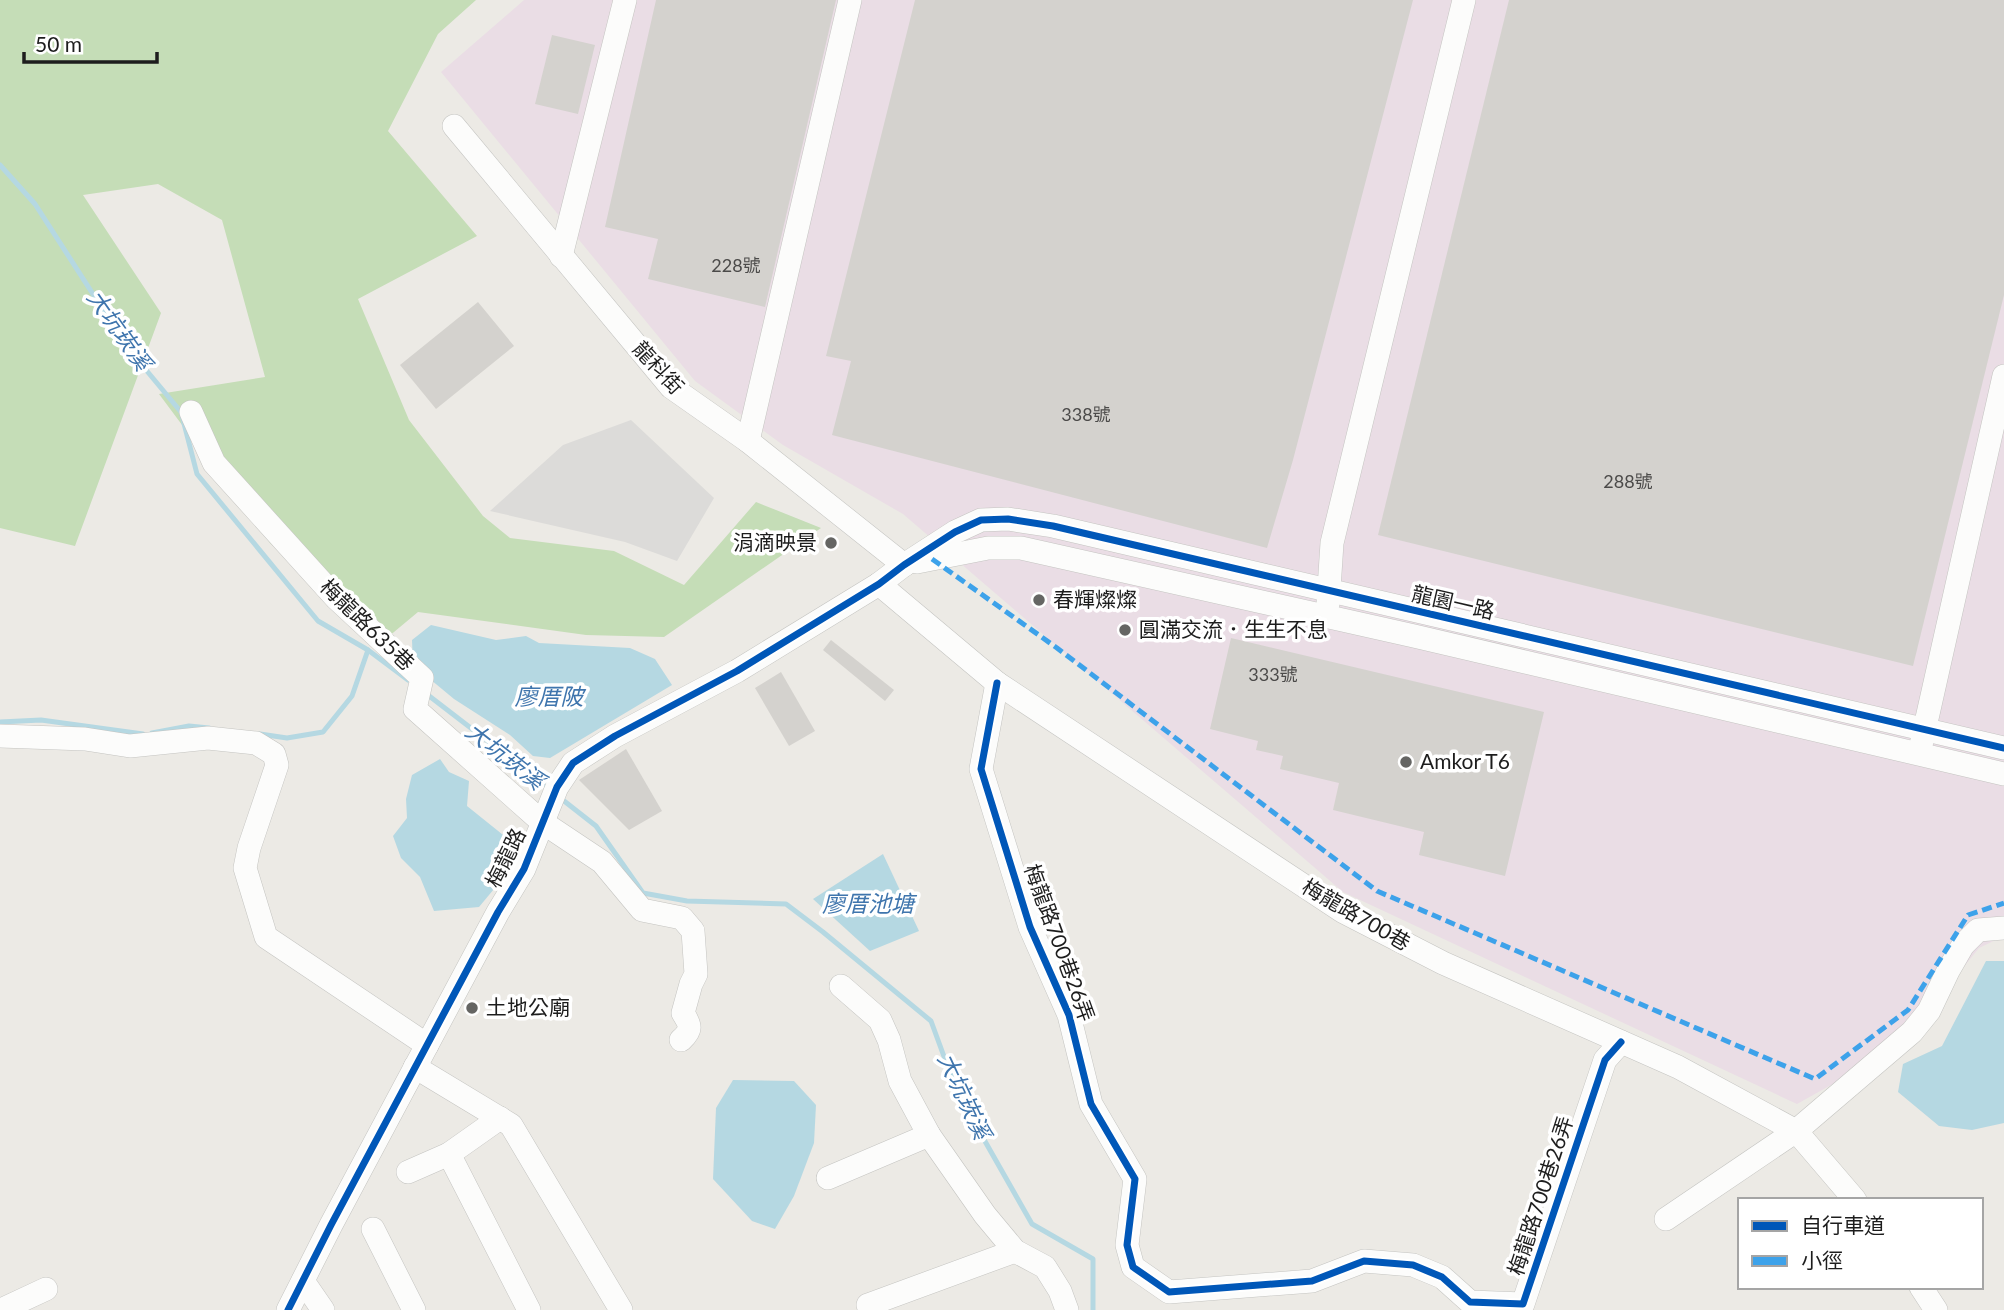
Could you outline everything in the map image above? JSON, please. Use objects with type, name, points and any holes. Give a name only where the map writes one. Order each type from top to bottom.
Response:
[{"type":"street","points":[[561,256],[625,0]]},
{"type":"street","points":[[748,441],[850,0]]},
{"type":"street","points":[[1325,616],[1331,592],[1332,543],[1464,0]]},
{"type":"street","name":"龍科街","points":[[454,126],[671,387],[748,441],[904,565]]},
{"type":"street","points":[[1920,755],[1923,730],[2004,376]]},
{"type":"street","name":"梅龍路635巷","points":[[191,412],[214,463],[336,598],[422,678],[415,709],[550,804],[642,910],[682,918],[693,931],[696,974],[683,1013],[690,1025],[690,1032],[681,1040]]},
{"type":"street","name":"龍園一路","points":[[904,565],[955,531],[981,520],[1008,519],[1053,526],[2004,748]]},
{"type":"street","name":"龍園一路","points":[[904,565],[988,548],[1021,548],[2004,774]]},
{"type":"street","name":"梅龍路","points":[[288,1310],[415,1067],[524,869],[550,804],[573,763],[615,736],[737,671],[880,584],[904,565]]},
{"type":"street","name":"梅龍路700巷","points":[[880,584],[997,683],[1342,911],[1443,963],[1678,1067],[1796,1131],[1854,1198]]},
{"type":"street","name":"梅龍路700巷26弄","points":[[997,683],[981,769],[1030,927],[1069,1014],[1091,1104],[1135,1179],[1127,1245],[1133,1267],[1168,1292],[1312,1281],[1364,1261],[1413,1265],[1442,1277],[1470,1302],[1523,1304],[1605,1060],[1621,1042]]},
{"type":"street","points":[[0,736],[85,739],[130,746],[208,738],[256,743],[274,754],[277,765],[248,848],[245,868],[266,937],[427,1045]]},
{"type":"street","points":[[1666,1219],[1796,1131],[1912,1032],[1929,1011],[1963,945],[1978,930],[2004,928]]},
{"type":"street","points":[[841,986],[880,1020],[900,1081],[929,1135],[985,1215],[1015,1251],[1045,1267],[1060,1291],[1066,1310]]},
{"type":"street","points":[[415,1067],[512,1125],[618,1309]]},
{"type":"street","points":[[408,1172],[449,1154],[500,1118]]},
{"type":"street","points":[[828,1178],[929,1135]]},
{"type":"street","points":[[449,1154],[529,1310]]},
{"type":"street","points":[[373,1229],[414,1310]]},
{"type":"street","points":[[861,1308],[1015,1251]]},
{"type":"street","points":[[303,1280],[323,1310]]},
{"type":"street","points":[[1,1310],[46,1289]]},
{"type":"street","points":[[1922,1289],[1936,1310]]},
{"type":"shaded area","points":[[524,0],[2004,0],[2004,936],[1979,948],[1899,1047],[1797,1104],[1343,892],[903,514],[783,445],[695,381],[441,72]]},
{"type":"shaded area","points":[[631,420],[714,498],[677,561],[625,542],[490,511],[563,445]]},
{"type":"green space","points":[[0,0],[476,0],[438,34],[388,131],[477,236],[358,299],[409,420],[483,516],[510,538],[614,551],[684,585],[756,502],[821,528],[664,637],[586,635],[418,612],[382,642],[270,543],[159,394],[265,377],[222,220],[158,184],[83,195],[161,313],[75,546],[0,528]]},
{"type":"water","name":"廖厝陂","points":[[431,625],[496,640],[526,636],[539,643],[630,648],[655,659],[672,685],[550,758],[533,756],[510,735],[454,699],[413,665],[412,640]]},
{"type":"water","points":[[440,759],[449,772],[469,781],[467,806],[512,842],[504,877],[479,907],[434,911],[420,877],[401,858],[393,836],[407,818],[406,799],[412,775]]},
{"type":"water","name":"廖厝池塘","points":[[883,854],[919,931],[870,951],[813,899]]},
{"type":"water","points":[[1986,961],[2004,961],[2004,1123],[1972,1130],[1939,1126],[1898,1092],[1903,1064],[1942,1046]]},
{"type":"water","points":[[733,1080],[794,1081],[816,1105],[814,1143],[794,1196],[775,1229],[752,1221],[713,1179],[716,1108]]},
{"type":"building","points":[[656,0],[836,0],[765,307],[648,279],[658,239],[605,227]]},
{"type":"building","points":[[915,0],[1413,0],[1293,460],[1267,548],[832,435],[851,361],[826,356]]},
{"type":"building","points":[[1509,0],[2004,0],[2004,295],[1913,666],[1378,535]]},
{"type":"building","points":[[552,35],[595,45],[578,114],[535,104]]},
{"type":"building","points":[[478,302],[514,346],[436,409],[400,365]]},
{"type":"building","name":"Amkor T6","points":[[1231,638],[1544,712],[1505,876],[1419,855],[1424,832],[1333,810],[1339,783],[1280,769],[1283,756],[1256,750],[1258,741],[1210,729]]},
{"type":"building","points":[[831,640],[894,690],[885,701],[823,650]]},
{"type":"building","points":[[781,672],[815,731],[789,746],[755,688]]},
{"type":"building","points":[[626,749],[662,811],[629,830],[579,780]]},
{"type":"waterway","name":"大坑崁溪","points":[[0,165],[35,204],[127,347],[181,412],[197,474],[318,621],[368,650],[408,680]]},
{"type":"waterway","points":[[260,734],[287,738],[323,732],[352,696],[368,650]]},
{"type":"waterway","name":"大坑崁溪","points":[[424,692],[549,788]]},
{"type":"waterway","points":[[0,722],[41,720],[143,734]]},
{"type":"waterway","points":[[152,733],[189,726],[209,728]]},
{"type":"waterway","name":"大坑崁溪","points":[[559,797],[596,826],[643,893],[687,901],[786,904],[931,1021],[957,1092],[1032,1224],[1093,1259],[1093,1310]]},
{"type":"marked path","points":[[932,559],[1057,648],[1377,891],[1815,1079],[1908,1010],[1968,915],[2004,903]]},
{"type":"cycle path","points":[[288,1310],[498,912],[524,869],[557,787],[573,763],[615,736],[737,671],[879,584],[955,532],[981,520],[1008,519],[1053,526],[2004,748]]},
{"type":"cycle path","points":[[997,683],[981,769],[1030,927],[1069,1015],[1091,1104],[1135,1179],[1127,1245],[1133,1267],[1169,1292],[1312,1281],[1364,1261],[1413,1265],[1442,1277],[1470,1302],[1523,1304],[1605,1060],[1621,1042]]},
{"type":"place","name":"涓滴映景","points":[[831,543]]},
{"type":"place","name":"春輝燦燦","points":[[1039,600]]},
{"type":"place","name":"圓滿交流．生生不息","points":[[1125,630]]},
{"type":"place","name":"Amkor T6","points":[[1406,762]]},
{"type":"place","name":"土地公廟","points":[[472,1008]]}]
